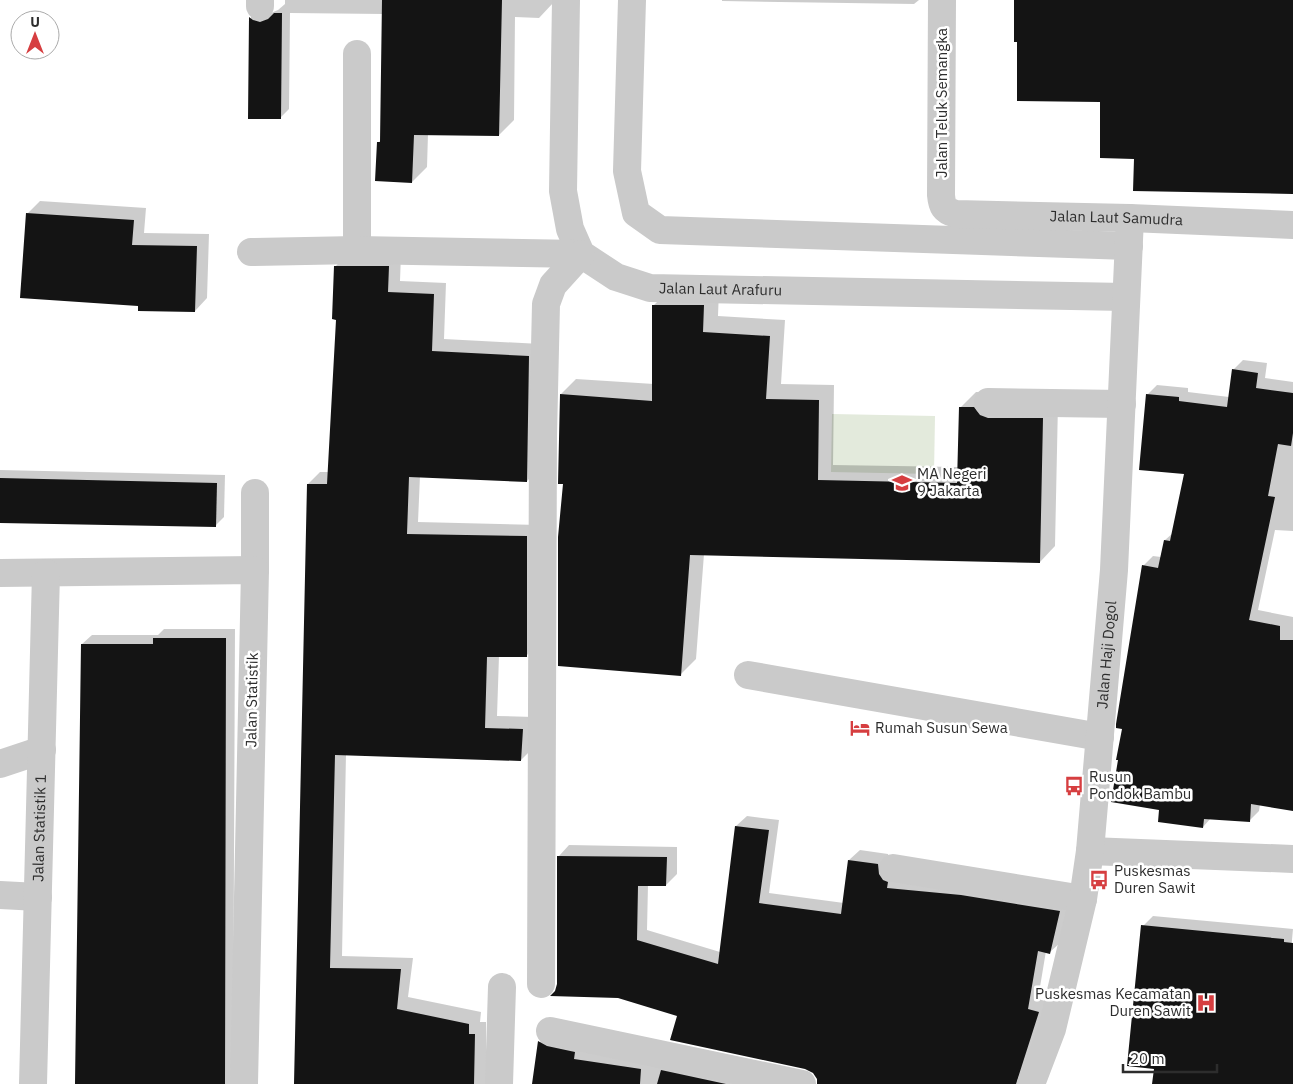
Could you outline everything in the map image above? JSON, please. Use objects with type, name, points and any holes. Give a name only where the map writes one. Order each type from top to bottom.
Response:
[{"type":"street","points":[[566,0],[563,191],[570,229],[581,254]]},
{"type":"street","points":[[632,0],[627,171],[636,213],[660,230],[1129,246]]},
{"type":"street","name":"Jalan Teluk Semangka","points":[[942,0],[942,206]]},
{"type":"street","points":[[357,54],[357,250]]},
{"type":"street","name":"Jalan Laut Samudra","points":[[942,206],[948,212],[956,214],[1130,218],[1293,225]]},
{"type":"street","name":"Jalan Haji Dogol","points":[[1032,1084],[1052,1029],[1083,899],[1090,852],[1114,570],[1130,218]]},
{"type":"street","points":[[251,252],[357,250],[581,254]]},
{"type":"street","points":[[541,984],[543,436],[546,304],[553,284],[581,254]]},
{"type":"street","name":"Jalan Laut Arafuru","points":[[581,254],[616,277],[650,288],[1126,296]]},
{"type":"street","points":[[988,402],[1122,404]]},
{"type":"street","name":"Jalan Statistik","points":[[244,1084],[255,494]]},
{"type":"street","points":[[0,573],[254,570]]},
{"type":"street","name":"Jalan Statistik 1","points":[[33,1084],[46,573]]},
{"type":"street","points":[[748,675],[1100,737]]},
{"type":"street","points":[[0,764],[42,750]]},
{"type":"street","points":[[1090,852],[1293,859]]},
{"type":"street","points":[[893,868],[1083,899]]},
{"type":"street","points":[[0,895],[38,897]]},
{"type":"street","points":[[499,1084],[502,988]]},
{"type":"street","points":[[550,1031],[802,1084]]},
{"type":"shaded area","points":[[832,414],[935,416],[934,474],[831,472]]},
{"type":"building","points":[[382,0],[502,0],[499,136],[414,135],[412,183],[375,181],[377,142],[380,142]]},
{"type":"building","points":[[1014,0],[1293,0],[1293,194],[1133,191],[1134,159],[1100,158],[1100,102],[1017,101],[1017,42],[1014,42]]},
{"type":"building","points":[[274,13],[282,13],[281,119],[248,119],[249,17],[260,22],[268,19]]},
{"type":"building","points":[[26,213],[134,220],[132,245],[197,246],[195,312],[138,311],[138,306],[20,298]]},
{"type":"building","points":[[334,266],[389,266],[388,292],[434,294],[432,351],[529,356],[527,482],[409,477],[407,534],[527,536],[527,657],[487,657],[485,728],[523,729],[521,761],[335,755],[330,968],[401,969],[397,1009],[469,1024],[469,1034],[475,1034],[474,1084],[294,1084],[307,484],[327,484],[336,320],[332,319]]},
{"type":"building","points":[[652,305],[704,305],[703,332],[770,336],[766,399],[819,400],[818,480],[957,483],[959,407],[974,407],[980,415],[988,418],[1043,418],[1040,563],[690,555],[681,676],[558,666],[558,537],[563,484],[558,484],[560,394],[652,401]]},
{"type":"building","points":[[1232,369],[1258,373],[1256,388],[1293,393],[1293,433],[1291,446],[1278,444],[1268,496],[1275,497],[1249,620],[1280,626],[1280,640],[1293,640],[1293,811],[1251,804],[1250,822],[1204,819],[1203,828],[1158,822],[1159,810],[1111,802],[1122,729],[1116,728],[1116,724],[1142,565],[1158,568],[1164,540],[1170,541],[1184,474],[1139,470],[1146,394],[1179,397],[1179,401],[1227,407]]},
{"type":"building","points":[[0,478],[217,483],[216,527],[0,523]]},
{"type":"building","points":[[153,638],[226,638],[225,1084],[75,1084],[81,644],[153,644]]},
{"type":"building","points":[[735,826],[769,830],[759,903],[841,914],[848,860],[878,864],[879,874],[883,880],[888,882],[887,888],[961,895],[1060,911],[1050,954],[1038,951],[1028,1009],[1039,1012],[1016,1084],[817,1084],[817,1079],[813,1073],[805,1069],[670,1040],[677,1016],[618,998],[550,996],[555,991],[557,984],[557,856],[667,857],[666,886],[638,886],[637,940],[718,964]]},
{"type":"building","name":"Puskesmas Kecamatan Duren Sawit","points":[[1141,925],[1284,939],[1284,942],[1293,943],[1293,1084],[1152,1084],[1154,1069],[1127,1066]]},
{"type":"building","points":[[538,1041],[547,1046],[575,1052],[574,1059],[641,1069],[640,1084],[532,1084]]},
{"type":"building","points":[[661,1070],[726,1084],[657,1084]]},
{"type":"place","name":"MA Negeri 9 Jakarta","points":[[902,483]]},
{"type":"place","name":"Rumah Susun Sewa","points":[[860,728]]},
{"type":"place","name":"Rusun Pondok Bambu","points":[[1074,786]]},
{"type":"place","name":"Puskesmas Duren Sawit","points":[[1099,880]]},
{"type":"place","name":"Puskesmas Kecamatan Duren Sawit","points":[[1206,1003]]}]
